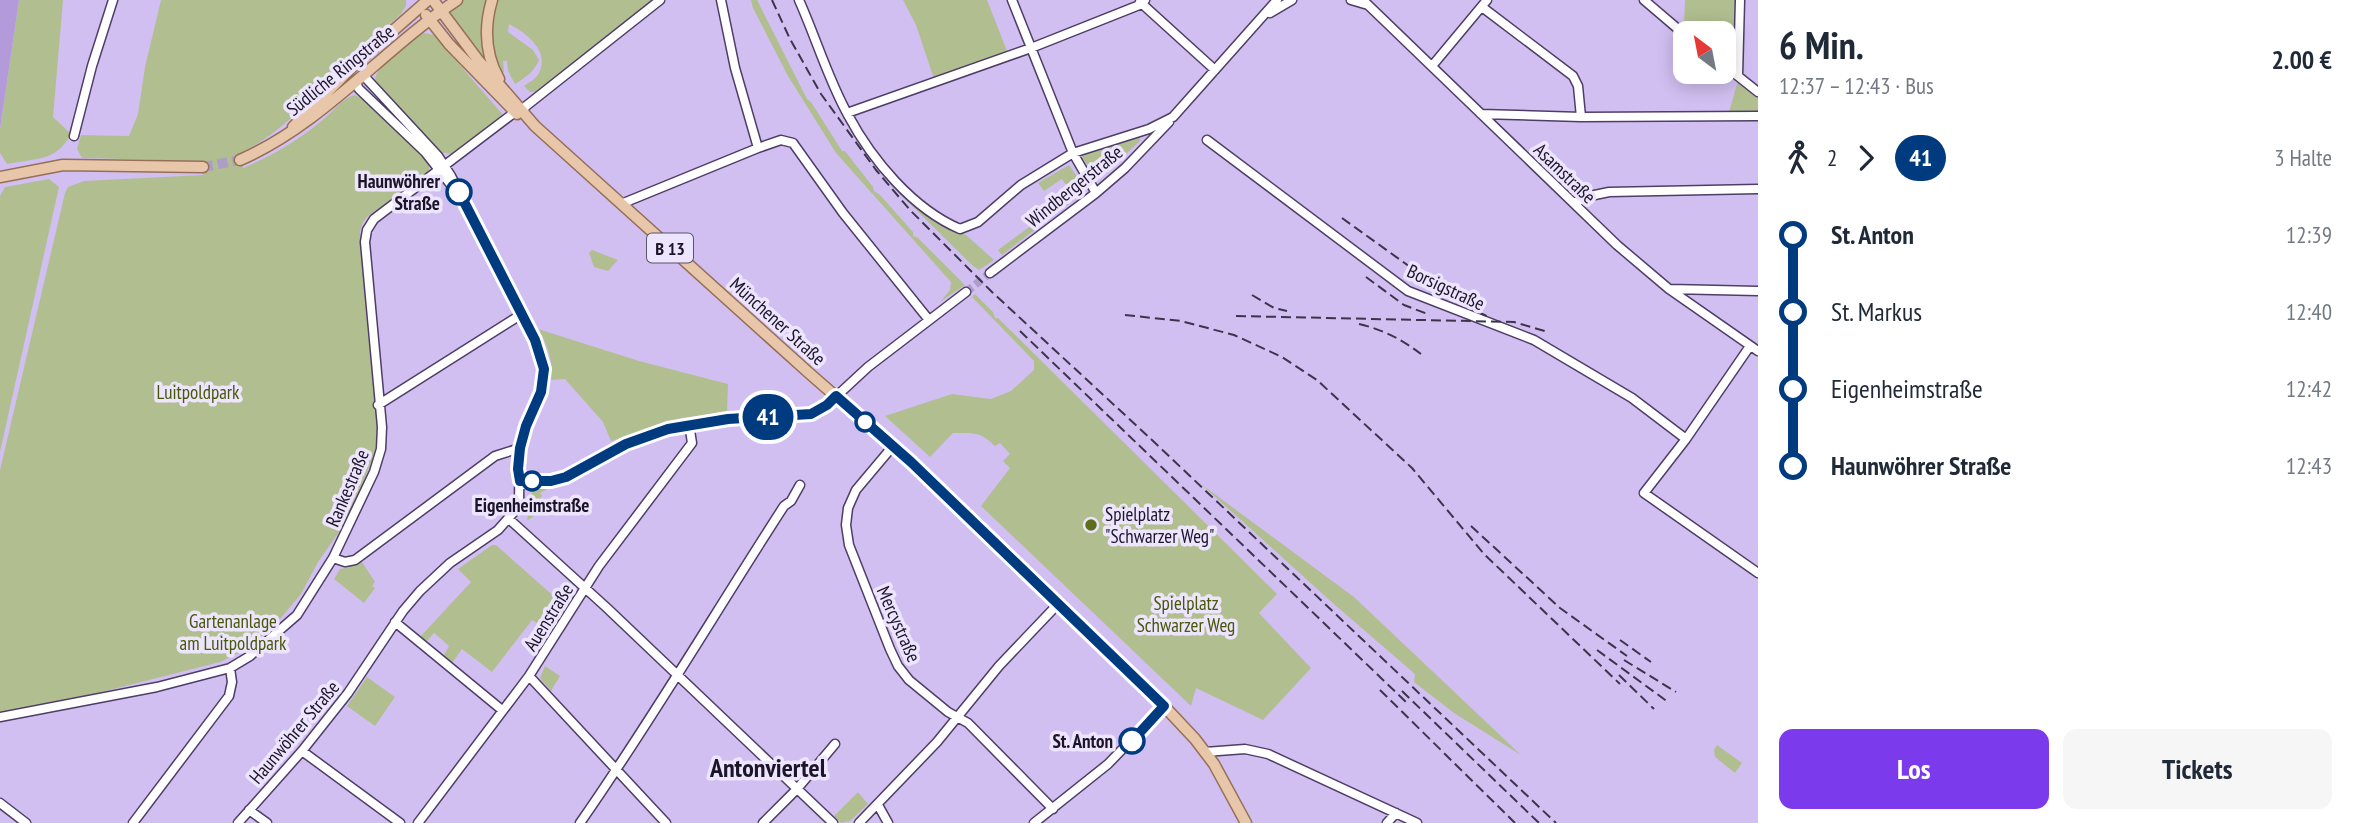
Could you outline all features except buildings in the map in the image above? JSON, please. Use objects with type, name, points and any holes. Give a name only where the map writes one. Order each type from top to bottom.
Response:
[{"type":"main road","name":"Südliche Ringstraße","points":[[240,160],[304,125],[344,92],[430,3],[457,0]]},
{"type":"main road","name":"B 13","points":[[492,0],[487,17],[488,50],[495,72],[508,95]]},
{"type":"main road","points":[[429,20],[430,3]]},
{"type":"main road","name":"Münchener Straße","points":[[430,3],[508,95],[518,111]]},
{"type":"main road","name":"Südliche Ringstraße","points":[[277,141],[340,79],[357,76],[429,20]]},
{"type":"main road","name":"Münchener Straße","points":[[429,20],[449,44],[518,111],[893,446],[1164,706],[1205,752],[1246,823]]},
{"type":"main road","points":[[0,177],[64,165],[203,167]]},
{"type":"street","points":[[74,136],[113,0]]},
{"type":"street","name":"Rankestraße","points":[[0,717],[157,687],[230,668],[250,656],[297,615],[333,558],[364,495],[381,449],[382,427],[365,242],[367,230],[374,219],[660,0]]},
{"type":"street","points":[[721,0],[735,68],[758,148]]},
{"type":"street","points":[[799,0],[847,114],[901,186],[922,206],[960,229],[978,222],[1020,185],[1073,153],[1149,129],[1173,117]]},
{"type":"street","points":[[1012,0],[1073,153],[1096,193]]},
{"type":"street","name":"Windbergerstraße","points":[[990,274],[1125,168],[1277,0]]},
{"type":"street","points":[[1259,20],[1292,0]]},
{"type":"street","points":[[1351,0],[1366,2]]},
{"type":"street","points":[[1644,0],[1673,25]]},
{"type":"street","points":[[1740,0],[1738,75],[1758,92]]},
{"type":"street","points":[[847,114],[1031,48],[1141,1],[1215,70]]},
{"type":"street","name":"Asamstraße","points":[[1366,2],[1617,245],[1669,289],[1754,349]]},
{"type":"street","points":[[1432,66],[1485,3],[1573,76],[1578,86],[1581,117]]},
{"type":"street","points":[[357,76],[442,168]]},
{"type":"street","points":[[357,76],[438,156],[535,340],[544,374],[541,392],[526,426],[520,448],[519,500],[509,519],[679,675],[833,823]]},
{"type":"street","points":[[1481,114],[1581,117],[1758,116]]},
{"type":"street","name":"Borsigstraße","points":[[1207,140],[1408,291],[1534,340],[1632,398],[1686,439]]},
{"type":"street","points":[[621,204],[758,148],[781,141],[793,143],[852,225],[929,320]]},
{"type":"street","points":[[1574,203],[1609,192],[1758,189]]},
{"type":"street","points":[[1669,289],[1758,291]]},
{"type":"street","points":[[520,481],[551,481],[566,477],[638,439],[689,424],[811,414],[827,405],[868,367],[966,292]]},
{"type":"street","points":[[378,405],[522,314]]},
{"type":"street","points":[[1754,349],[1644,493],[1758,573]]},
{"type":"street","name":"Auenstraße","points":[[418,823],[529,676],[585,587],[692,443],[689,424]]},
{"type":"street","name":"Mercystraße","points":[[893,446],[856,490],[848,508],[846,535],[898,666],[909,680],[948,712],[968,723],[1053,809]]},
{"type":"street","points":[[333,558],[345,562],[355,560],[495,456],[520,448]]},
{"type":"street","points":[[580,823],[617,771],[750,559],[800,485]]},
{"type":"street","name":"Haunwöhrer Straße","points":[[238,823],[302,751],[348,693],[395,622],[428,582],[509,519]]},
{"type":"street","points":[[859,823],[943,736],[999,666],[1058,604]]},
{"type":"street","points":[[395,622],[502,710]]},
{"type":"street","points":[[133,823],[229,696],[232,682],[230,668]]},
{"type":"street","points":[[529,676],[666,823]]},
{"type":"street","points":[[1034,823],[1108,764],[1164,706]]},
{"type":"street","points":[[763,823],[797,789],[835,744]]},
{"type":"street","points":[[1205,752],[1245,749],[1268,754],[1417,823]]},
{"type":"street","points":[[302,751],[400,823]]},
{"type":"street","points":[[0,803],[26,823]]},
{"type":"street","points":[[877,805],[888,823]]},
{"type":"street","points":[[249,810],[267,823]]},
{"type":"street","points":[[1387,823],[1396,813]]},
{"type":"green space","points":[[19,0],[63,0],[53,117],[71,134],[59,150],[52,154],[7,164],[0,153],[0,129]]},
{"type":"green space","name":"Luitpoldpark","points":[[161,0],[406,0],[406,6],[400,15],[356,53],[295,115],[270,135],[239,154],[243,168],[263,159],[302,136],[344,100],[354,95],[383,114],[429,161],[429,170],[424,177],[369,215],[360,231],[378,427],[376,449],[359,495],[301,594],[274,626],[243,651],[220,662],[70,700],[0,712],[0,470],[65,193],[68,187],[84,181],[203,175],[202,161],[82,158],[77,149],[81,135],[129,136],[138,114],[145,67]]},
{"type":"green space","points":[[464,0],[489,0],[482,29],[486,63],[447,12]]},
{"type":"green space","points":[[497,0],[657,0],[538,92],[530,92],[524,86],[536,77],[541,67],[540,51],[530,38],[509,24],[508,32],[533,50],[539,60],[532,71],[515,84],[508,71],[507,61],[503,61],[504,72],[501,73],[491,36]]},
{"type":"green space","points":[[751,0],[757,0],[807,99],[842,151],[845,151],[874,191],[913,232],[913,236],[965,285],[940,302],[950,290],[951,282],[836,153],[788,76]]},
{"type":"green space","points":[[903,0],[987,0],[1007,51],[934,79],[916,25]]},
{"type":"green space","points":[[1685,0],[1736,0],[1735,21],[1684,21]]},
{"type":"green space","points":[[424,33],[434,35],[503,115],[500,121],[451,154],[439,152],[375,80],[387,61]]},
{"type":"green space","points":[[1738,81],[1758,97],[1758,113],[1729,112]]},
{"type":"green space","points":[[1137,137],[1140,141],[1100,178],[1082,158],[1084,153]]},
{"type":"green space","points":[[1069,165],[1084,187],[1084,192],[1002,255],[998,250],[1073,195],[1062,179],[1044,191],[1038,183]]},
{"type":"green space","points":[[49,179],[59,187],[0,452],[0,196],[5,187]]},
{"type":"green space","points":[[899,193],[940,225],[966,235],[994,260],[979,270],[973,266]]},
{"type":"green space","points":[[592,250],[618,260],[608,271],[594,267],[589,253]]},
{"type":"green space","name":"Spielplatz Schwarzer Weg","points":[[975,294],[993,312],[995,318],[1277,594],[1259,613],[1311,668],[1263,720],[1196,688],[1191,706],[981,506],[1010,468],[1003,461],[1010,454],[1000,443],[995,446],[976,434],[953,433],[930,457],[885,416],[952,394],[991,399],[1011,391],[1034,370],[1034,361],[972,297]]},
{"type":"green space","points":[[538,329],[639,361],[728,384],[727,412],[681,418],[611,441],[603,422],[565,379],[551,380],[549,353]]},
{"type":"green space","points":[[1201,484],[1354,597],[1521,755],[1454,713],[1414,682],[1415,674]]},
{"type":"green space","points":[[537,486],[553,486],[540,493],[542,496],[539,499],[545,507],[527,520],[532,490]]},
{"type":"green space","points":[[492,545],[496,545],[566,607],[552,632],[532,620],[492,672],[462,649],[452,663],[443,657],[449,646],[434,633],[426,642],[420,637],[471,582],[458,569]]},
{"type":"green space","points":[[362,562],[375,582],[372,586],[375,588],[364,603],[334,579],[340,569]]},
{"type":"green space","points":[[545,666],[560,676],[551,691],[540,678]]},
{"type":"green space","points":[[367,677],[395,697],[375,726],[347,706]]},
{"type":"green space","points":[[1717,745],[1742,763],[1735,773],[1715,757],[1714,750]]},
{"type":"green space","points":[[858,792],[868,804],[850,821],[841,823],[834,816]]},
{"type":"shaded area","points":[[0,0],[19,0],[0,129]]},
{"type":"tunnel","points":[[203,167],[240,160]]},
{"type":"tunnel","points":[[966,292],[990,273]]},
{"type":"railway","points":[[772,0],[821,94],[876,170],[910,210],[992,292],[1556,823]]},
{"type":"railway","points":[[1342,218],[1463,305],[1489,317]]},
{"type":"railway","points":[[1366,277],[1404,305],[1430,315]]},
{"type":"railway","points":[[1252,295],[1274,308],[1287,311]]},
{"type":"railway","points":[[1125,315],[1181,321],[1234,335],[1282,357],[1317,380],[1412,468],[1484,554],[1620,684]]},
{"type":"railway","points":[[1236,316],[1514,322],[1548,332]]},
{"type":"railway","points":[[1359,324],[1392,336],[1421,354]]},
{"type":"railway","points":[[1020,331],[1406,702]]},
{"type":"railway","points":[[1471,526],[1560,608],[1627,656]]},
{"type":"railway","points":[[1620,640],[1651,662]]},
{"type":"railway","points":[[1597,650],[1668,702]]},
{"type":"railway","points":[[1624,660],[1676,692]]},
{"type":"railway","points":[[1619,675],[1654,709]]},
{"type":"railway","points":[[1380,690],[1515,823]]},
{"type":"railway","points":[[1402,691],[1539,823]]},
{"type":"bus line","name":"41","points":[[459,192],[535,340],[544,369],[541,392],[526,426],[520,448],[520,481],[551,481],[572,475],[626,444],[668,429],[728,419],[811,414],[836,396],[911,462],[1164,706],[1132,741]]},
{"type":"place","name":"Haunwöhrer Straße","points":[[459,192]]},
{"type":"place","name":"Eigenheimstraße","points":[[532,481]]},
{"type":"place","name":"Spielplatz \"Schwarzer Weg\"","points":[[1091,525]]},
{"type":"place","name":"St. Anton","points":[[1132,741]]},
{"type":"district","name":"Antonviertel","points":[[768,767]]},
{"type":"park label","name":"Gartenanlage am Luitpoldpark","points":[[233,632]]}]
